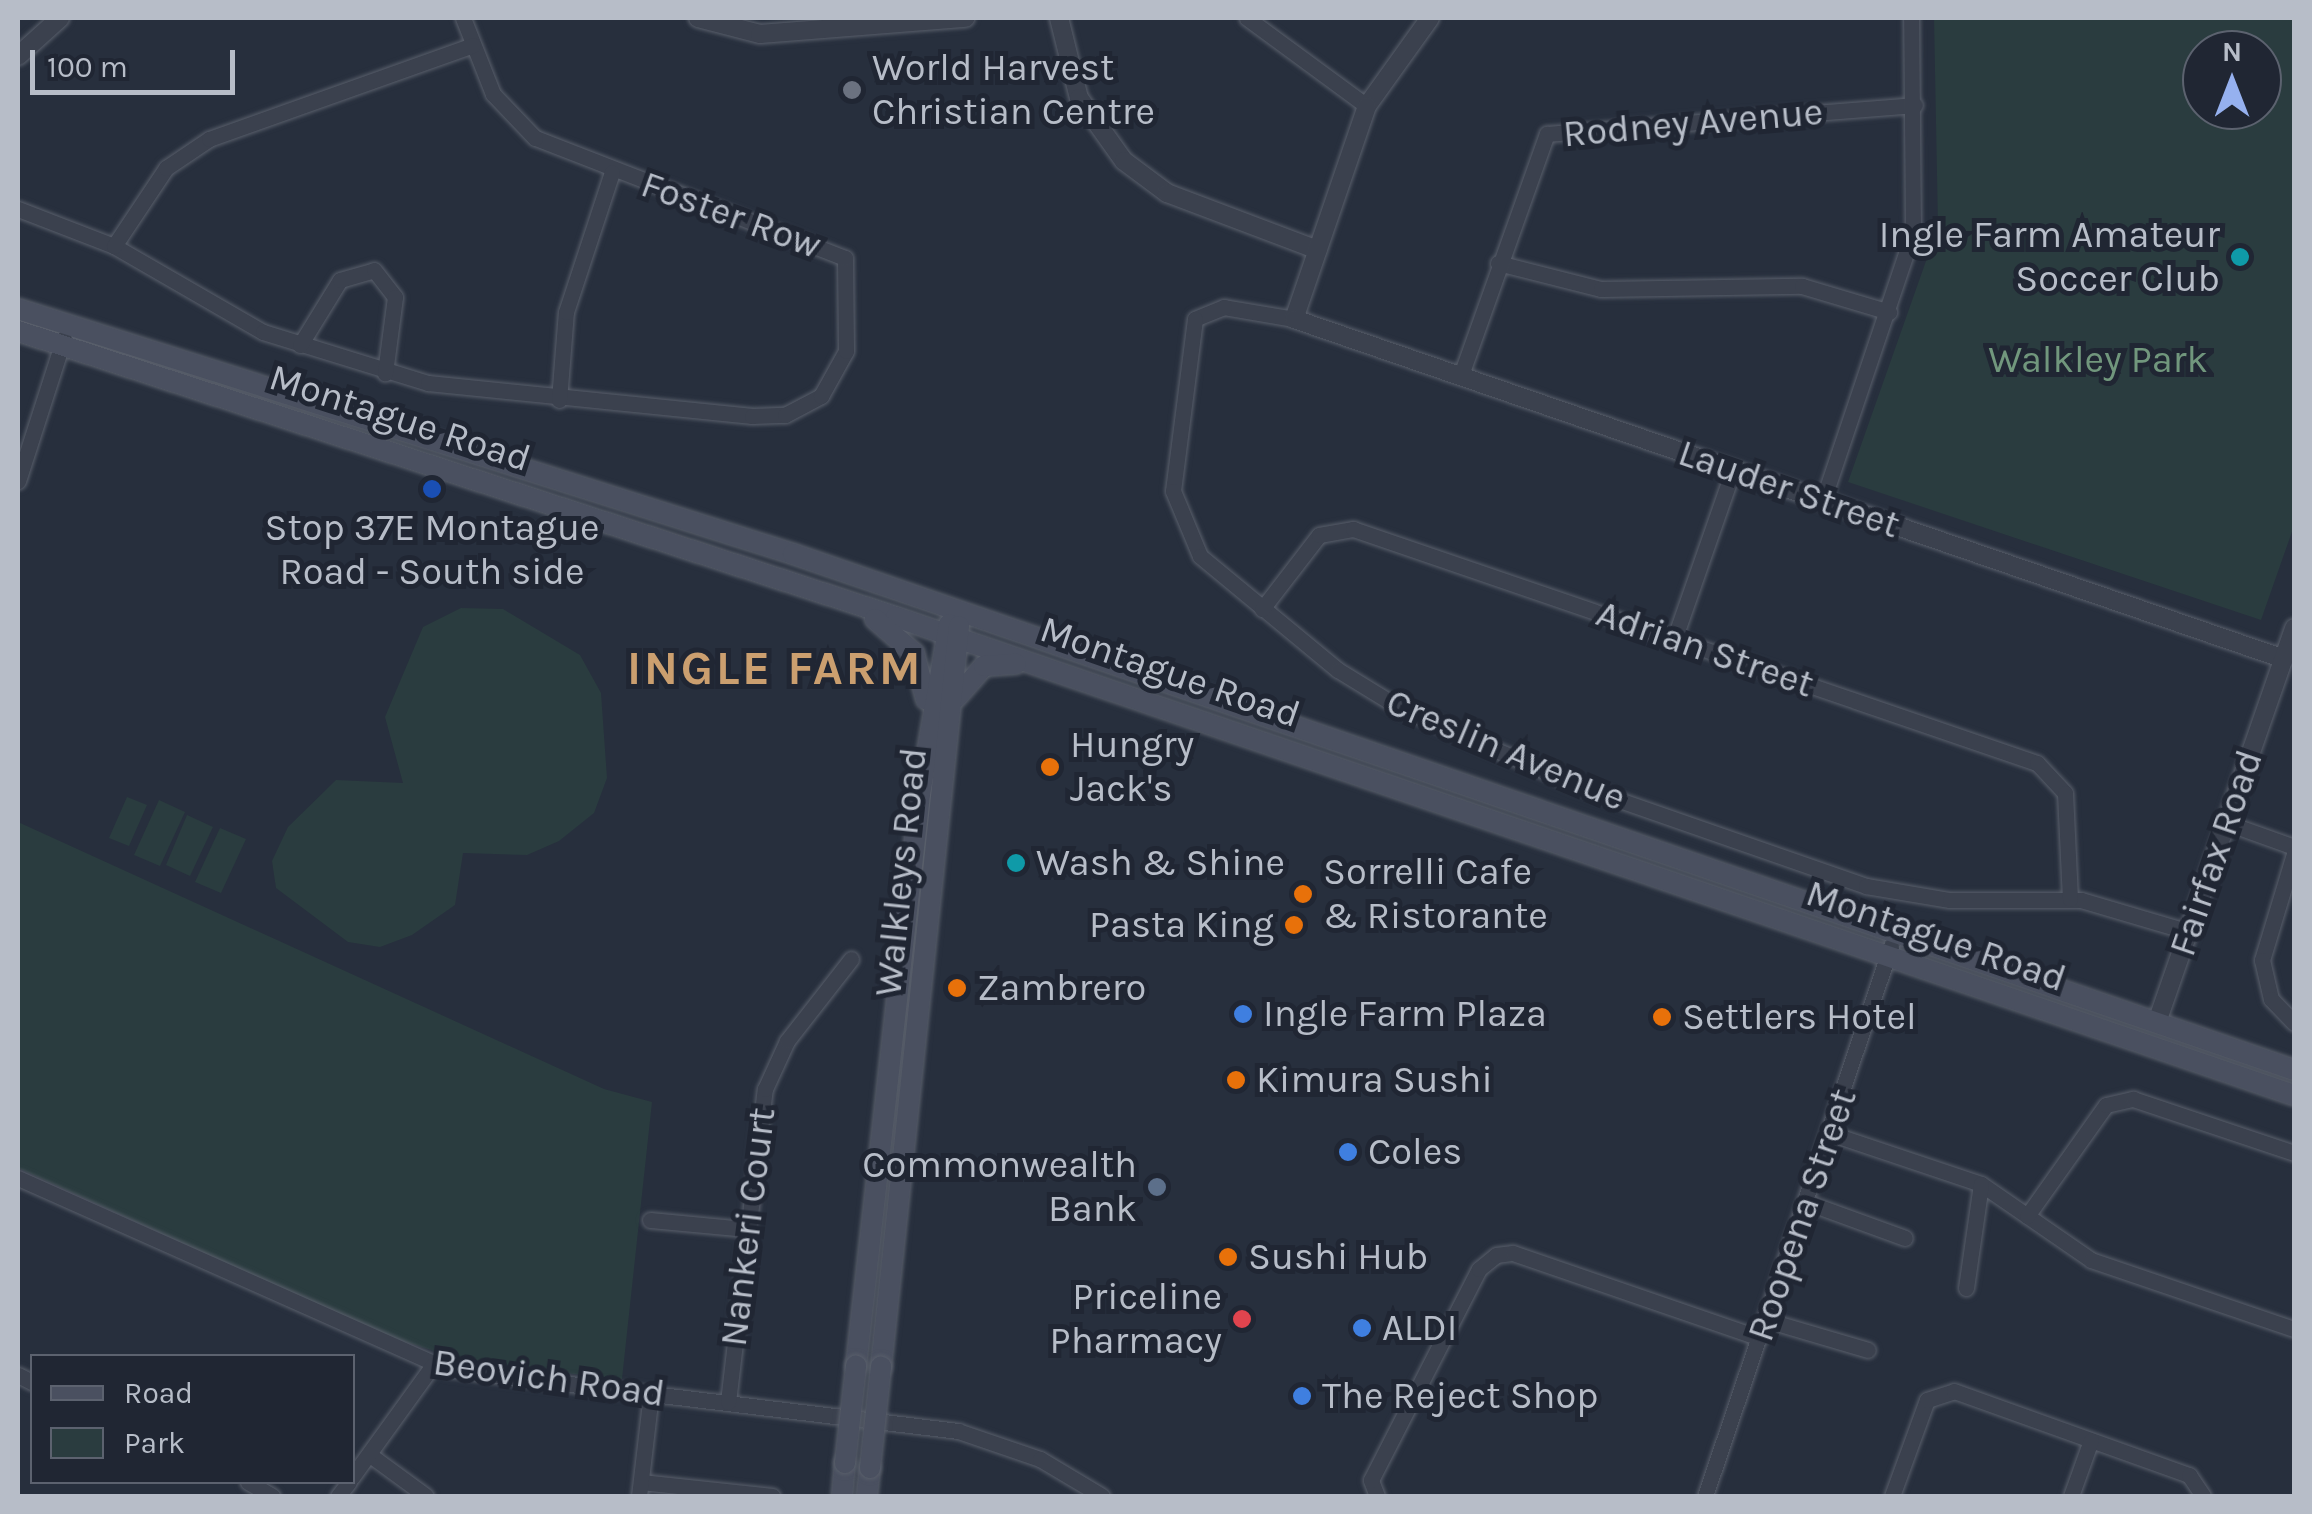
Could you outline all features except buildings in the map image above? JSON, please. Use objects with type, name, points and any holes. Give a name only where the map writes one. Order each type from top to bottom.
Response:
[{"type":"main road","name":"Montague Road","points":[[18,309],[957,609],[2294,1070]]},
{"type":"main road","name":"Montague Road","points":[[18,331],[952,636],[2294,1096]]},
{"type":"main road","points":[[843,600],[914,653],[928,741]]},
{"type":"main road","name":"Walkleys Road","points":[[842,1496],[928,741],[957,609]]},
{"type":"main road","name":"Walkleys Road","points":[[867,1496],[954,702],[952,636]]},
{"type":"main road","points":[[954,702],[970,676],[993,664],[1058,672]]},
{"type":"main road","points":[[2148,1045],[2157,1022]]},
{"type":"street","points":[[18,56],[60,18]]},
{"type":"street","name":"Foster Row","points":[[18,209],[114,246],[228,315],[300,345],[386,373],[559,400],[786,415],[829,388],[846,351],[845,258],[612,172],[514,122],[463,18]]},
{"type":"street","points":[[698,18],[735,24],[965,18]]},
{"type":"street","points":[[1060,18],[1078,98],[1124,161],[1167,193],[1318,250]]},
{"type":"street","points":[[1247,18],[1367,106]]},
{"type":"street","points":[[1294,319],[1367,106],[1430,18]]},
{"type":"street","points":[[1823,500],[1889,312],[1916,210],[1912,18]]},
{"type":"street","points":[[114,246],[166,168],[210,138],[473,45]]},
{"type":"street","name":"Rodney Avenue","points":[[1460,375],[1536,148],[1555,130],[1916,105]]},
{"type":"street","points":[[559,400],[566,312],[612,172]]},
{"type":"street","points":[[1498,263],[1601,289],[1802,286],[1889,312]]},
{"type":"street","points":[[300,345],[340,280],[374,270],[395,296],[386,373]]},
{"type":"street","name":"Creslin Avenue","points":[[1294,319],[1236,307],[1200,314],[1179,419],[1173,491],[1184,532],[1262,609],[1400,708],[1592,790],[1877,889],[1950,900],[2070,899],[2190,932]]},
{"type":"street","name":"Lauder Street","points":[[1294,319],[2284,659]]},
{"type":"street","points":[[18,481],[68,324]]},
{"type":"street","points":[[1675,637],[1733,470]]},
{"type":"street","name":"Adrian Street","points":[[1262,609],[1312,542],[1345,528],[1675,637],[2047,768],[2065,793],[2070,899]]},
{"type":"street","name":"Fairfax Road","points":[[2157,1022],[2294,628]]},
{"type":"street","points":[[2227,824],[2294,850],[2262,960],[2271,999],[2294,1023]]},
{"type":"street","name":"Roopena Street","points":[[1706,1496],[1896,932]]},
{"type":"street","name":"Nankeri Court","points":[[728,1402],[767,1081],[851,959]]},
{"type":"street","points":[[2027,1216],[2106,1106],[2133,1099],[2294,1153]]},
{"type":"street","points":[[1829,1134],[1981,1184],[2091,1260],[2294,1329]]},
{"type":"street","name":"Beovich Road","points":[[18,1178],[433,1365],[977,1436],[1102,1496]]},
{"type":"street","points":[[1966,1288],[1981,1184]]},
{"type":"street","points":[[1806,1202],[1905,1238]]},
{"type":"street","points":[[650,1220],[746,1229]]},
{"type":"street","points":[[1377,1496],[1371,1480],[1478,1269],[1496,1256],[1512,1253],[1760,1338]]},
{"type":"street","points":[[1766,1320],[1868,1350]]},
{"type":"street","points":[[355,1475],[433,1365]]},
{"type":"street","points":[[1892,1496],[1927,1400],[1954,1391],[2189,1475],[2204,1496]]},
{"type":"street","points":[[651,1394],[640,1489],[772,1496]]},
{"type":"street","points":[[2071,1496],[2090,1440]]},
{"type":"street","points":[[370,1454],[426,1496]]},
{"type":"green space","name":"Walkley Park","points":[[1934,18],[2294,18],[2294,526],[2261,620],[1848,482],[1938,227]]},
{"type":"green space","points":[[461,608],[503,609],[580,655],[601,693],[607,778],[594,813],[559,841],[527,855],[463,853],[455,905],[412,935],[380,947],[348,942],[276,888],[272,861],[288,827],[336,780],[403,783],[385,717],[423,627]]},
{"type":"green space","points":[[127,797],[147,805],[129,846],[109,838]]},
{"type":"green space","points":[[159,800],[185,812],[160,866],[134,855]]},
{"type":"green space","points":[[187,815],[213,827],[190,876],[166,865]]},
{"type":"green space","points":[[18,822],[604,1089],[652,1102],[622,1379],[477,1364],[386,1336],[18,1168]]},
{"type":"green space","points":[[220,828],[246,839],[221,893],[195,882]]},
{"type":"place","name":"World Harvest Christian Centre","points":[[852,90]]},
{"type":"place","name":"Ingle Farm Amateur Soccer Club","points":[[2240,257]]},
{"type":"place","name":"Stop 37E Montague Road - South side","points":[[432,489]]},
{"type":"place","name":"Hungry Jack's","points":[[1050,767]]},
{"type":"place","name":"Wash & Shine","points":[[1016,863]]},
{"type":"place","name":"Sorrelli Cafe & Ristorante","points":[[1303,894]]},
{"type":"place","name":"Pasta King","points":[[1294,925]]},
{"type":"place","name":"Zambrero","points":[[957,988]]},
{"type":"place","name":"Ingle Farm Plaza","points":[[1243,1014]]},
{"type":"place","name":"Settlers Hotel","points":[[1662,1017]]},
{"type":"place","name":"Kimura Sushi","points":[[1236,1080]]},
{"type":"place","name":"Coles","points":[[1348,1152]]},
{"type":"place","name":"Commonwealth Bank","points":[[1157,1187]]},
{"type":"place","name":"Sushi Hub","points":[[1228,1257]]},
{"type":"place","name":"Priceline Pharmacy","points":[[1242,1319]]},
{"type":"place","name":"ALDI","points":[[1362,1328]]},
{"type":"place","name":"The Reject Shop","points":[[1302,1396]]},
{"type":"district","name":"INGLE FARM","points":[[775,669]]}]
